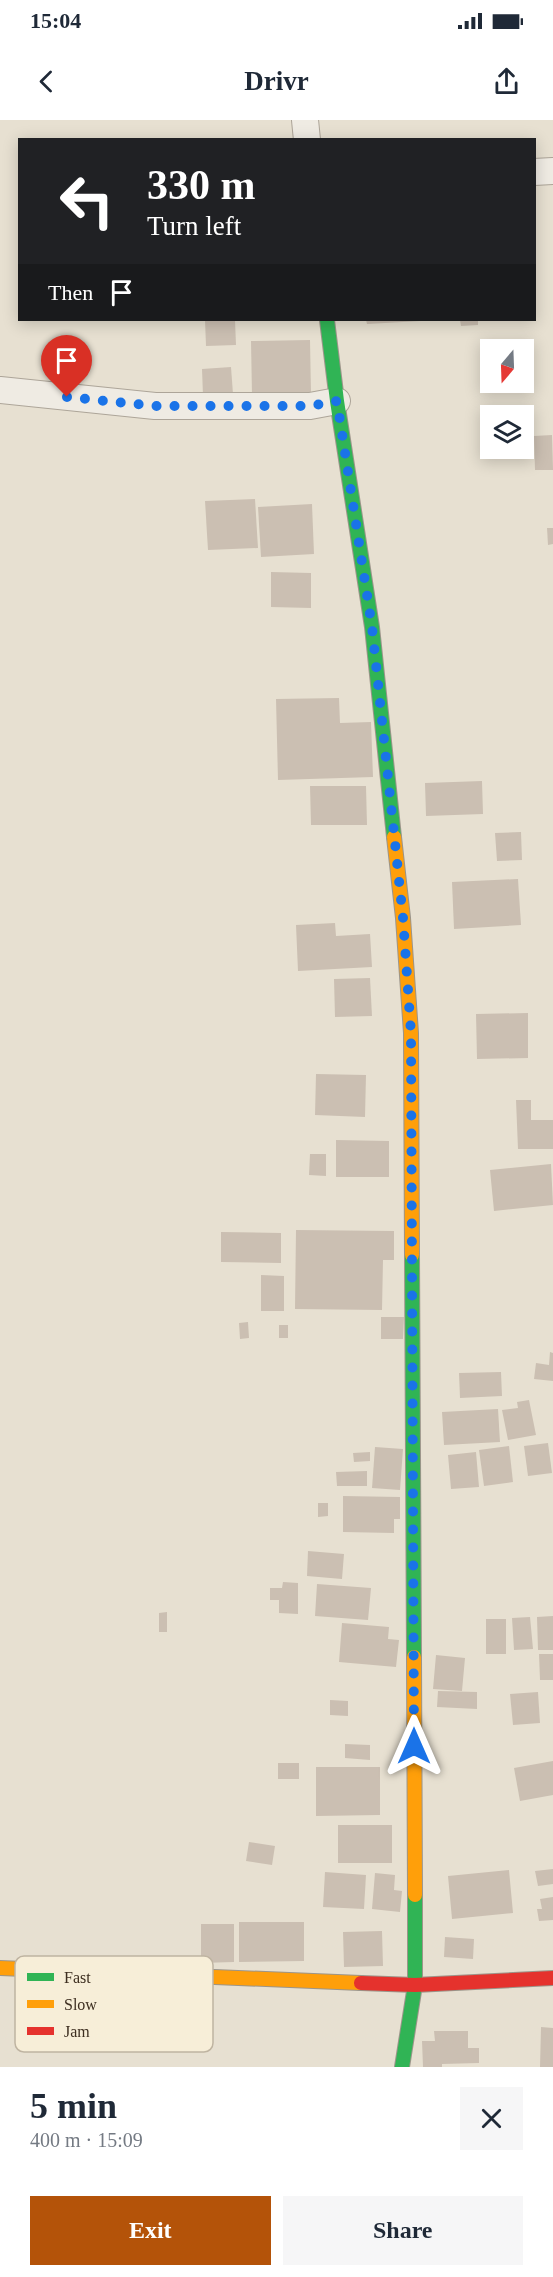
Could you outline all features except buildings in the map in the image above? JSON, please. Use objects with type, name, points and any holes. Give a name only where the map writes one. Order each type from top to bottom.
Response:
[{"type":"street","points":[[305,120],[307,138]]},
{"type":"street","points":[[536,172],[553,171]]},
{"type":"street","points":[[327,321],[337,401],[372,627],[402,906],[411,1033],[415,1984],[402,2067]]},
{"type":"street","points":[[0,390],[155,406],[310,406],[337,401]]},
{"type":"street","points":[[0,1968],[15,1969]]},
{"type":"street","points":[[213,1976],[415,1984],[553,1978]]},
{"type":"traffic: fast","points":[[327,321],[337,401],[372,627],[394,837]]},
{"type":"traffic: fast","points":[[412,1255],[414,1657]]},
{"type":"traffic: fast","points":[[402,2067],[415,1985],[415,1895]]},
{"type":"traffic: slow","points":[[394,837],[403,918],[411,1033],[412,1255]]},
{"type":"traffic: slow","points":[[414,1657],[415,1895]]},
{"type":"traffic: slow","points":[[0,1968],[15,1969]]},
{"type":"traffic: slow","points":[[213,1977],[361,1983]]},
{"type":"traffic: jam","points":[[361,1983],[415,1985],[553,1978]]},
{"type":"route","points":[[67,397],[155,406],[310,406],[337,401],[372,627],[403,918],[411,1033],[414,1746]]}]
